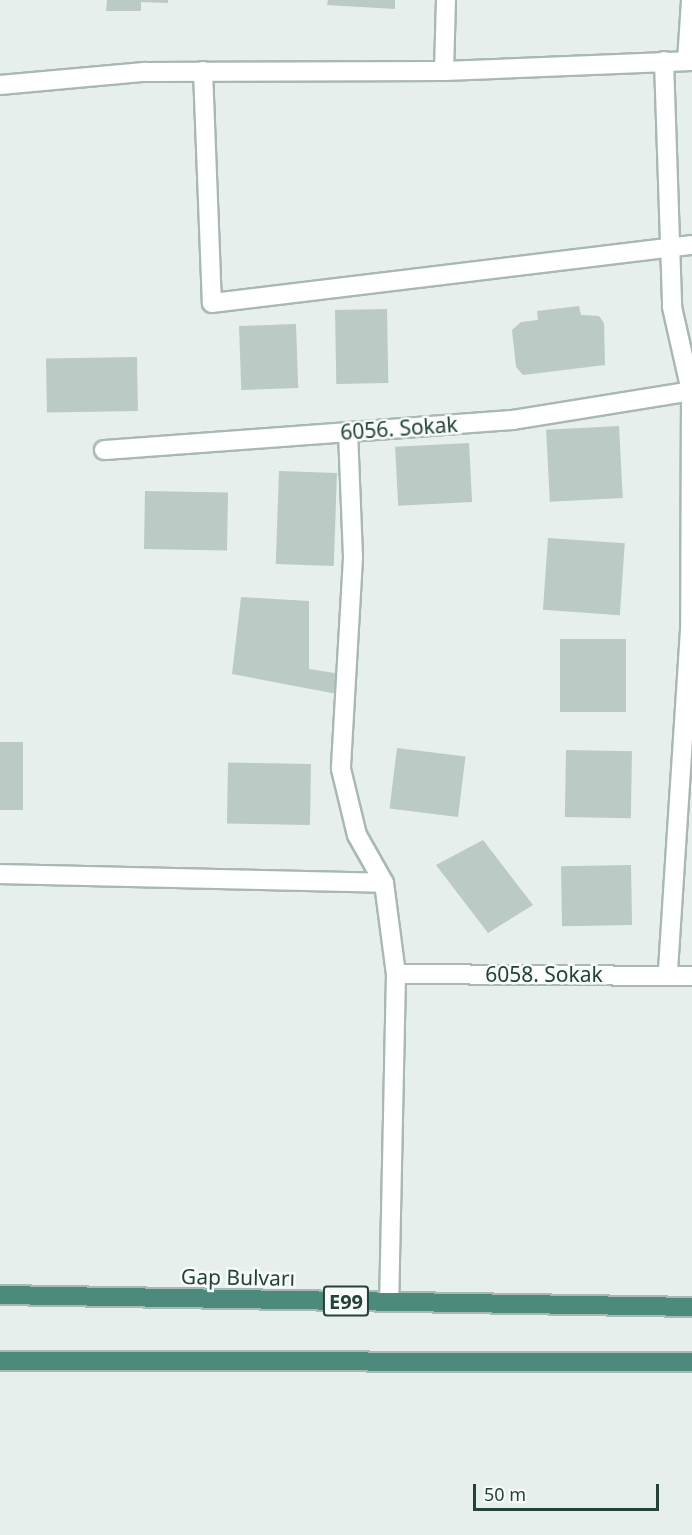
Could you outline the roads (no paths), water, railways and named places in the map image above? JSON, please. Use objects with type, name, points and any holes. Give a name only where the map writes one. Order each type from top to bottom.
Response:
[{"type":"highway","name":"Gap Bulvarı","points":[[0,1295],[692,1307]]},
{"type":"highway","points":[[0,1361],[692,1362]]},
{"type":"street","points":[[444,71],[446,0]]},
{"type":"street","points":[[0,85],[144,72],[444,71],[689,61],[691,0]]},
{"type":"street","points":[[664,61],[672,307],[692,391],[690,630],[668,974]]},
{"type":"street","points":[[202,71],[212,303],[692,245]]},
{"type":"street","name":"6056. Sokak","points":[[104,450],[513,420],[692,391]]},
{"type":"street","points":[[348,432],[354,558],[341,769],[357,836],[384,883],[396,974],[389,1302]]},
{"type":"street","points":[[0,874],[384,883]]},
{"type":"street","name":"6058. Sokak","points":[[396,974],[668,974],[692,976]]}]
